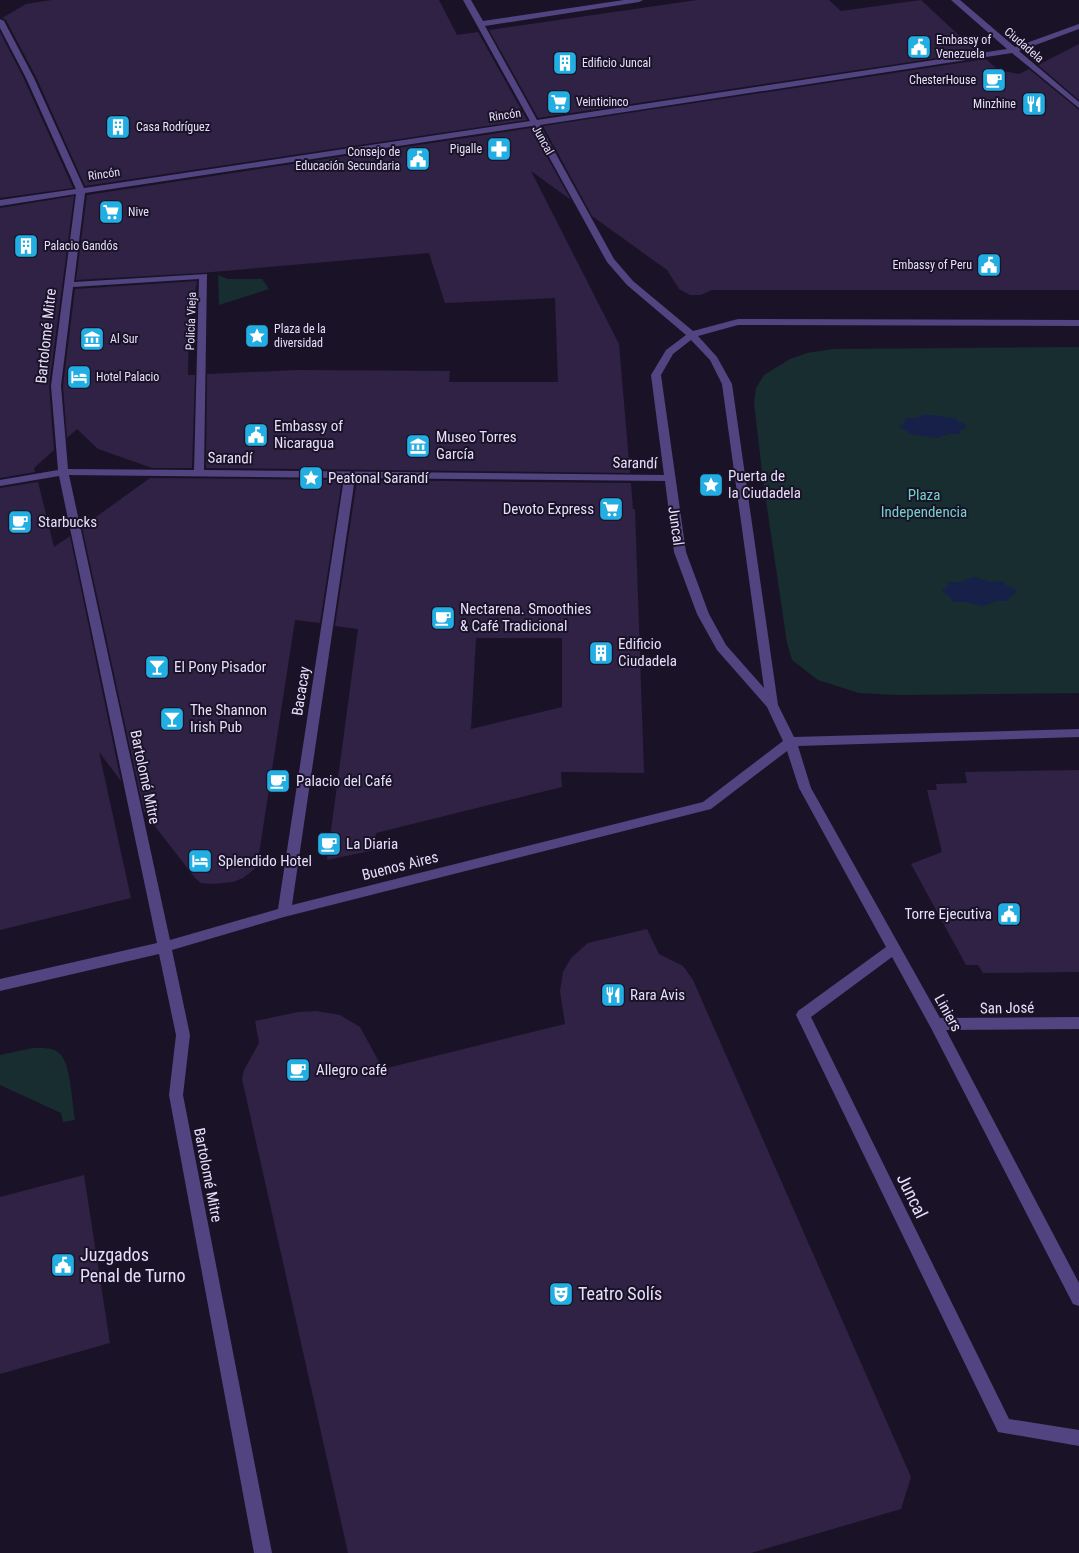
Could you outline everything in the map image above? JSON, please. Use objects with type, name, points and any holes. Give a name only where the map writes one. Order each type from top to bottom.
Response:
[{"type":"street","name":"Juncal","points":[[467,0],[610,260],[650,302],[692,335],[714,359],[727,384],[772,705]]},
{"type":"street","points":[[480,24],[638,0]]},
{"type":"street","name":"Ciudadela","points":[[954,0],[1079,106]]},
{"type":"street","points":[[0,21],[30,78],[81,191]]},
{"type":"street","name":"Rincón","points":[[0,203],[1014,50],[1079,26]]},
{"type":"street","name":"Bartolomé Mitre","points":[[81,191],[56,386],[63,472],[183,1035],[176,1095],[262,1553]]},
{"type":"street","name":"Policía Vieja","points":[[68,285],[204,276],[199,472]]},
{"type":"street","points":[[692,335],[712,327],[746,322],[1079,323]]},
{"type":"street","name":"Juncal","points":[[692,335],[673,347],[661,361],[656,375],[680,552],[703,614],[721,647],[772,705],[790,742]]},
{"type":"street","name":"Sarandí","points":[[0,484],[63,472],[670,478]]},
{"type":"street","name":"Bacacay","points":[[284,912],[350,475]]},
{"type":"street","points":[[790,742],[1079,733]]},
{"type":"street","name":"Buenos Aires","points":[[0,985],[164,947],[284,912],[708,806],[790,742]]},
{"type":"street","name":"Liniers","points":[[790,742],[805,788],[936,1024],[1079,1300]]},
{"type":"street","name":"Juncal","points":[[894,949],[802,1016],[1004,1426],[1079,1438]]},
{"type":"street","name":"San José","points":[[936,1024],[1079,1023]]},
{"type":"green space","points":[[218,275],[228,279],[262,279],[269,289],[219,305]]},
{"type":"green space","name":"Plaza Independencia","points":[[1079,347],[1079,693],[897,695],[859,693],[818,680],[792,660],[787,643],[763,480],[754,403],[756,388],[764,375],[790,359],[807,353],[833,349]]},
{"type":"green space","points":[[33,1048],[53,1050],[63,1058],[69,1074],[75,1120],[63,1122],[61,1113],[0,1085],[0,1055]]},
{"type":"water","points":[[923,415],[956,418],[957,421],[966,425],[966,427],[960,431],[961,434],[949,434],[937,438],[909,434],[908,431],[900,428],[900,425],[905,422],[905,418],[917,418]]},
{"type":"water","points":[[974,577],[991,582],[1004,581],[1005,585],[1015,589],[1016,593],[1009,597],[1010,601],[997,601],[983,606],[966,602],[952,602],[951,597],[943,593],[942,590],[948,586],[947,582],[961,582]]},
{"type":"building","points":[[52,0],[439,0],[457,35],[478,32],[527,120],[85,186],[36,77],[6,20],[2,18],[26,4]]},
{"type":"building","points":[[697,0],[829,0],[841,11],[921,0],[977,52],[538,118],[489,30]]},
{"type":"building","points":[[0,32],[24,79],[73,188],[0,198]]},
{"type":"building","points":[[1079,44],[1079,100],[1038,65]]},
{"type":"building","points":[[986,59],[998,70],[1019,74],[1029,69],[1079,110],[1079,290],[712,290],[701,295],[690,295],[679,289],[667,270],[592,216],[543,126]]},
{"type":"building","points":[[531,128],[571,200],[531,171],[619,344],[630,473],[206,468],[207,374],[297,370],[450,371],[449,382],[558,382],[555,298],[445,303],[429,253],[201,273],[76,280],[87,195]]},
{"type":"building","points":[[74,196],[49,386],[54,450],[34,468],[35,472],[0,478],[0,208]]},
{"type":"building","points":[[197,281],[192,309],[189,312],[188,375],[195,375],[192,468],[152,468],[98,449],[77,429],[67,438],[63,386],[75,289]]},
{"type":"building","points":[[150,478],[342,480],[320,623],[295,620],[257,867],[243,878],[233,882],[201,883],[195,878],[144,812],[82,527]]},
{"type":"building","points":[[357,480],[631,483],[633,509],[635,509],[644,773],[561,772],[562,787],[376,833],[375,850],[327,860],[358,629],[335,626]],"holes":[[[476,638],[562,638],[562,707],[471,729]]]},
{"type":"building","points":[[38,482],[54,547],[70,536],[121,781],[99,752],[131,898],[0,930],[0,488]]},
{"type":"building","name":"Torre Ejecutiva","points":[[1079,770],[1079,972],[983,973],[978,965],[966,965],[911,864],[942,852],[927,790],[937,790],[936,784],[967,783],[965,772]]},
{"type":"building","name":"Teatro Solís","points":[[647,929],[659,954],[683,966],[693,980],[911,1477],[901,1509],[751,1553],[348,1553],[242,1079],[244,1070],[259,1043],[255,1021],[298,1012],[316,1011],[340,1015],[360,1027],[383,1069],[565,1024],[560,991],[563,972],[571,958],[588,943]]},
{"type":"building","points":[[84,1175],[110,1343],[0,1374],[0,1197]]},
{"type":"place","name":"Embassy of Venezuela","points":[[919,47]]},
{"type":"place","name":"Edificio Juncal","points":[[565,63]]},
{"type":"place","name":"ChesterHouse","points":[[994,80]]},
{"type":"place","name":"Veinticinco","points":[[559,102]]},
{"type":"place","name":"Minzhine","points":[[1034,104]]},
{"type":"place","name":"Casa Rodríguez","points":[[118,127]]},
{"type":"place","name":"Pigalle","points":[[499,149]]},
{"type":"place","name":"Consejo de Educación Secundaria","points":[[418,159]]},
{"type":"place","name":"Nive","points":[[111,212]]},
{"type":"place","name":"Palacio Gandós","points":[[26,246]]},
{"type":"place","name":"Embassy of Peru","points":[[989,265]]},
{"type":"place","name":"Plaza de la diversidad","points":[[257,336]]},
{"type":"place","name":"Al Sur","points":[[92,339]]},
{"type":"place","name":"Hotel Palacio","points":[[79,377]]},
{"type":"place","name":"Embassy of Nicaragua","points":[[256,435]]},
{"type":"place","name":"Museo Torres García","points":[[418,446]]},
{"type":"place","name":"Peatonal Sarandí","points":[[311,478]]},
{"type":"place","name":"Puerta de la Ciudadela","points":[[711,485]]},
{"type":"place","name":"Devoto Express","points":[[611,509]]},
{"type":"place","name":"Starbucks","points":[[20,522]]},
{"type":"place","name":"Nectarena. Smoothies & Café Tradicional","points":[[443,618]]},
{"type":"place","name":"Edificio Ciudadela","points":[[601,653]]},
{"type":"place","name":"El Pony Pisador","points":[[157,667]]},
{"type":"place","name":"The Shannon Irish Pub","points":[[172,719]]},
{"type":"place","name":"Palacio del Café","points":[[278,781]]},
{"type":"place","name":"La Diaria","points":[[329,844]]},
{"type":"place","name":"Splendido Hotel","points":[[200,861]]},
{"type":"place","name":"Torre Ejecutiva","points":[[1009,914]]},
{"type":"place","name":"Rara Avis","points":[[613,995]]},
{"type":"place","name":"Allegro café","points":[[298,1070]]},
{"type":"place","name":"Juzgados Penal de Turno","points":[[63,1265]]},
{"type":"place","name":"Teatro Solís","points":[[561,1294]]}]
